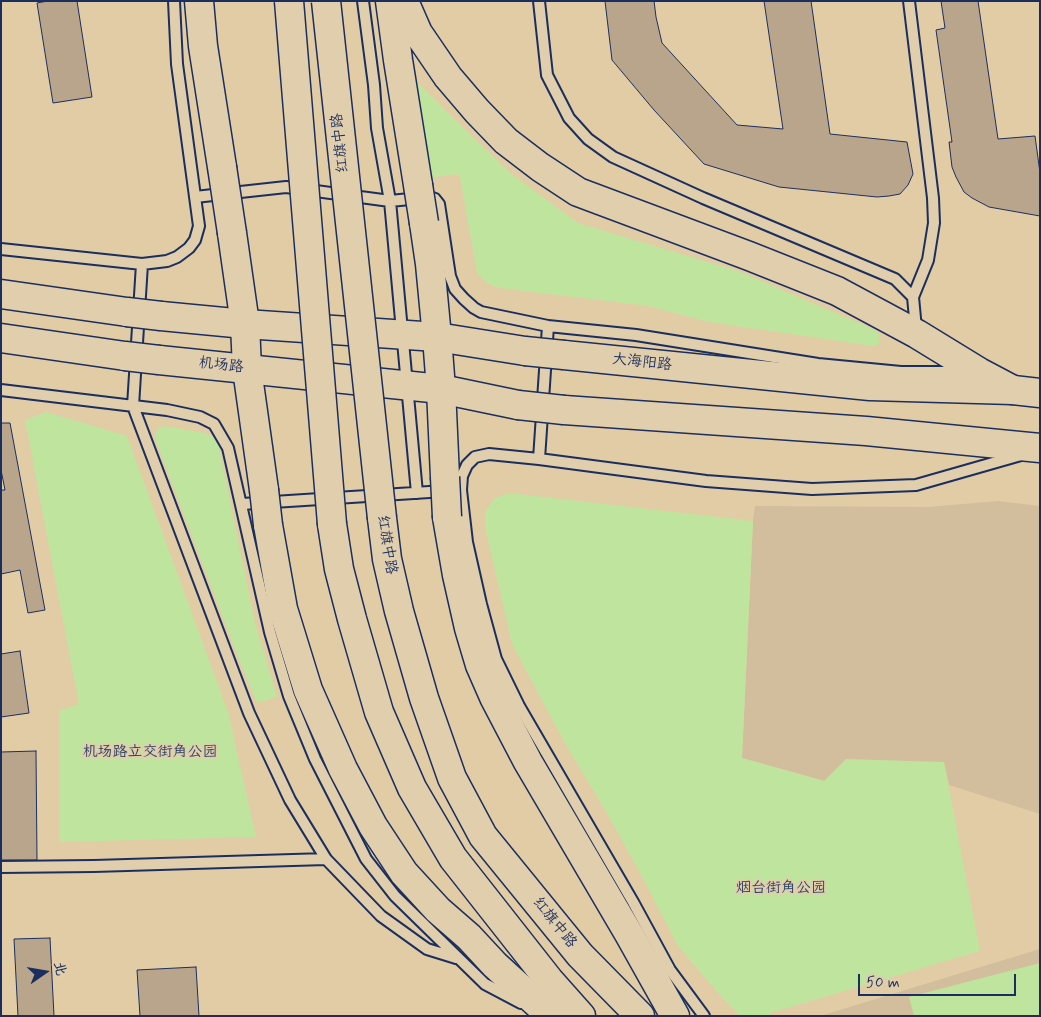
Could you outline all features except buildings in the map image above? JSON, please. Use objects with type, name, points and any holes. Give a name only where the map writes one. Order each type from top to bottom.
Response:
[{"type":"main road","points":[[199,1],[203,46],[245,324],[253,497],[268,525],[283,609],[308,690],[343,769],[373,826],[404,873],[438,910],[551,1016]]},
{"type":"main road","points":[[289,1],[332,524],[339,569],[352,619],[379,712],[412,788],[452,858],[549,980],[582,1016]]},
{"type":"main road","name":"红旗中路","points":[[326,1],[387,559],[398,611],[424,698],[452,778],[483,836],[580,955],[640,1016]]},
{"type":"main road","points":[[390,1],[430,264],[441,389],[453,484],[447,517],[469,628],[480,666],[528,762],[675,1016]]},
{"type":"main road","points":[[404,1],[418,33],[448,77],[506,141],[540,167],[578,192],[750,256],[837,291],[917,334],[979,372],[1027,392]]},
{"type":"main road","points":[[1,294],[126,312],[245,324]]},
{"type":"main road","name":"大海阳路","points":[[245,324],[436,337],[525,351],[870,386],[1027,392]]},
{"type":"main road","name":"机场路","points":[[1,338],[124,356],[441,389]]},
{"type":"main road","points":[[441,389],[518,405],[564,410],[866,431],[1040,449]]},
{"type":"lane","points":[[1,249],[142,264],[167,261],[177,257],[189,248],[195,240],[198,226],[177,64],[174,1]]},
{"type":"lane","points":[[363,1],[374,84],[377,128],[390,202],[417,493]]},
{"type":"lane","points":[[539,1],[547,75],[569,118],[588,139],[613,157],[703,198],[895,279],[913,297]]},
{"type":"lane","points":[[909,1],[933,198],[934,223],[928,260],[913,297],[917,334]]},
{"type":"lane","points":[[195,198],[286,187],[390,202],[428,197],[438,201],[440,207],[450,276],[455,289],[474,308],[487,314],[548,326],[636,335],[818,364],[901,372],[979,372]]},
{"type":"lane","points":[[142,264],[133,406],[248,713],[290,800],[326,859],[381,916],[427,949],[460,959]]},
{"type":"lane","points":[[539,459],[548,326]]},
{"type":"lane","points":[[1,390],[187,413],[214,424],[253,497],[270,632],[289,696],[315,759],[366,859],[395,896],[485,984],[546,1016]]},
{"type":"lane","points":[[253,497],[417,493],[453,484],[462,476],[467,465],[475,457],[489,454],[706,481],[812,489],[916,485],[1040,449]]},
{"type":"lane","points":[[453,484],[496,659],[518,706],[628,894],[670,970],[704,1016]]},
{"type":"lane","points":[[1,867],[104,866],[326,859]]},
{"type":"shaded area","points":[[998,501],[1040,506],[1040,814],[949,785],[944,762],[825,781],[742,758],[755,506],[929,507]]},
{"type":"shaded area","points":[[1040,949],[1040,1016],[820,1016],[984,966]]},
{"type":"green space","points":[[417,82],[514,176],[578,223],[738,271],[875,330],[879,334],[880,341],[877,345],[872,346],[709,322],[648,306],[499,288],[487,283],[477,273],[460,177],[456,174],[431,178]]},
{"type":"green space","name":"机场路立交街角公园","points":[[46,412],[127,436],[228,712],[256,837],[59,842],[59,711],[79,704],[25,420]]},
{"type":"green space","points":[[165,426],[205,433],[215,438],[219,447],[255,623],[277,697],[257,703],[156,441],[158,428]]},
{"type":"green space","name":"烟台街角公园","points":[[509,493],[753,521],[742,758],[824,781],[846,759],[944,762],[980,951],[770,1013],[770,1016],[740,1016],[678,946],[640,873],[562,738],[512,644],[485,527],[485,511],[495,498]]},
{"type":"green space","points":[[1040,963],[1040,1016],[914,1016],[909,997]]}]
